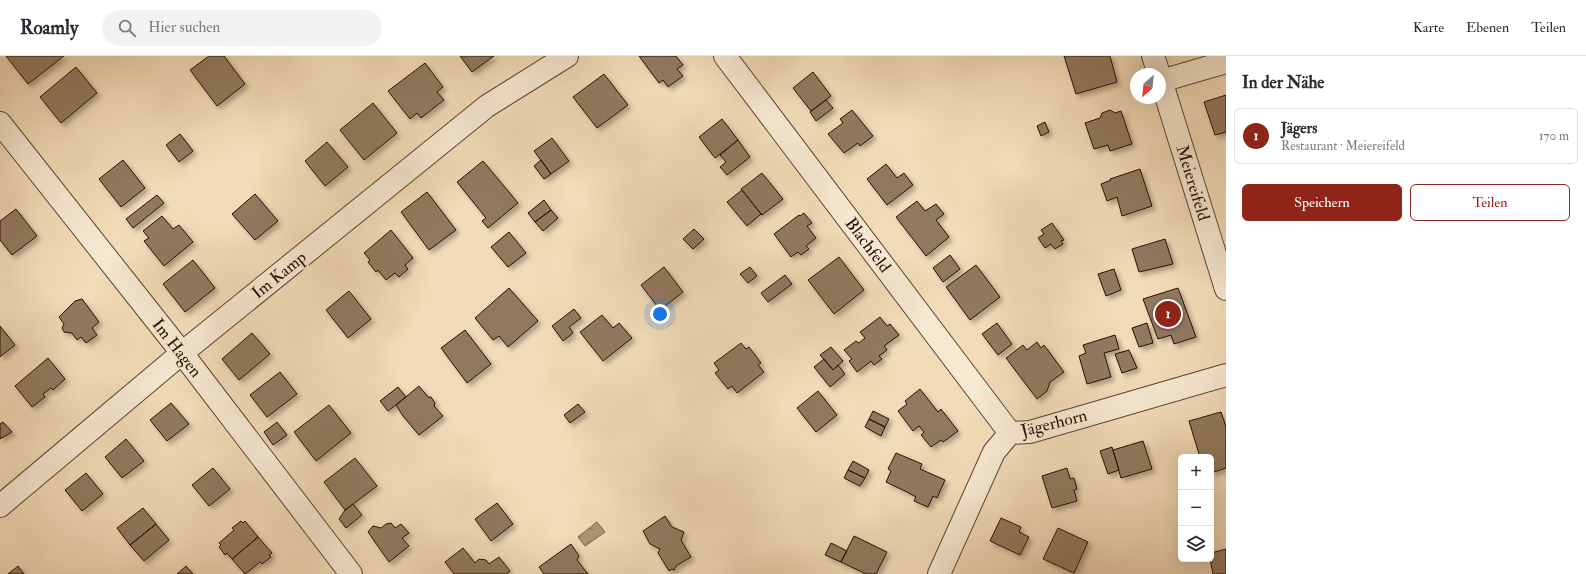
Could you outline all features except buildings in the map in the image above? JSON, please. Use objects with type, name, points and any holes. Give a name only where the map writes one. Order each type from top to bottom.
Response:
[{"type":"street","name":"Im Kamp","points":[[0,506],[182,353],[487,106],[567,56]]},
{"type":"street","name":"Blachfeld","points":[[725,56],[1010,434]]},
{"type":"street","name":"Meiereifeld","points":[[1153,56],[1157,68]]},
{"type":"street","points":[[1166,77],[1226,62]]},
{"type":"street","name":"Meiereifeld","points":[[1166,97],[1226,289]]},
{"type":"street","name":"Im Hagen","points":[[0,123],[182,353],[351,574]]},
{"type":"street","name":"Jägerhorn","points":[[939,574],[994,452],[1010,434],[1030,432],[1226,375]]},
{"type":"water","points":[[597,522],[605,532],[585,546],[578,537]]},
{"type":"place","name":"Jägers","points":[[1168,314]]}]
